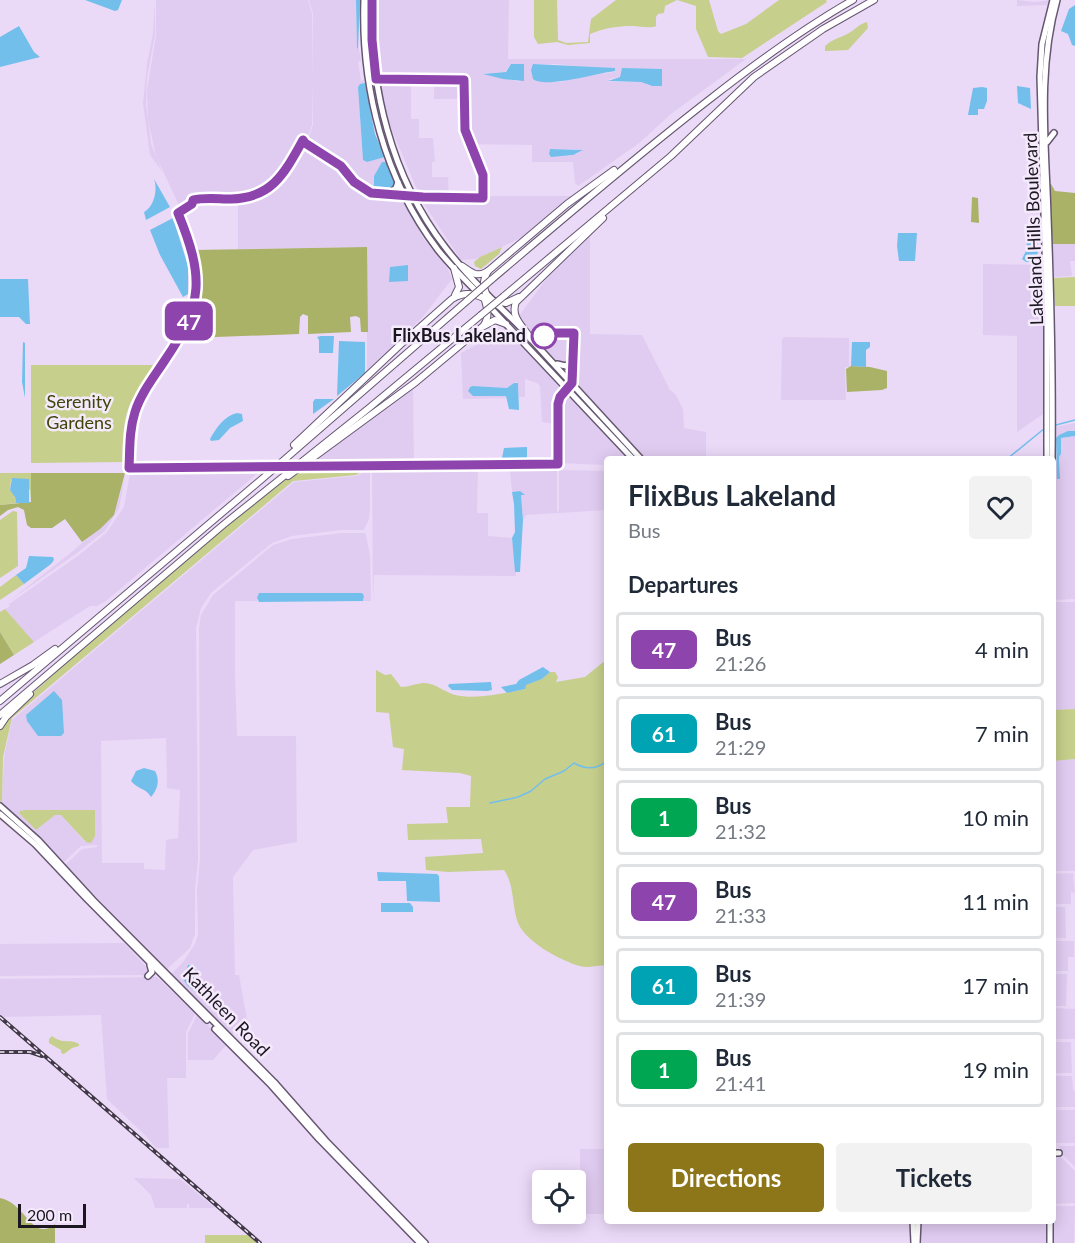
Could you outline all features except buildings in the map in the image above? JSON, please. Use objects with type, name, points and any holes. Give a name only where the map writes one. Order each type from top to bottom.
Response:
[{"type":"highway","points":[[0,701],[213,521],[634,158],[774,50],[820,18],[853,0]]},
{"type":"highway","points":[[0,715],[267,489],[369,408],[636,186],[754,77],[823,29],[874,0]]},
{"type":"highway","points":[[452,299],[459,287],[458,267],[476,275],[488,271],[567,204],[634,158]]},
{"type":"highway","points":[[531,339],[515,316],[514,306],[520,297],[636,186]]},
{"type":"highway","points":[[482,327],[488,315],[484,280],[488,271]]},
{"type":"highway","points":[[213,521],[452,299],[464,293],[506,303],[520,297]]},
{"type":"highway","points":[[267,489],[416,382],[482,327],[495,320],[506,324]]},
{"type":"highway","points":[[0,684],[74,638]]},
{"type":"highway","points":[[0,726],[6,717],[78,649]]},
{"type":"main road","points":[[364,0],[364,48],[370,89],[383,143],[398,181],[428,236],[554,363],[637,456]]},
{"type":"main road","points":[[372,0],[372,40],[376,79],[384,118],[394,149],[423,214],[458,267]]},
{"type":"main road","name":"Lakeland Hills Boulevard","points":[[1050,456],[1040,77],[1047,22],[1053,0]]},
{"type":"main road","name":"Lakeland Hills Boulevard","points":[[1050,456],[1052,333],[1043,63],[1044,46],[1058,0]]},
{"type":"main road","points":[[1046,143],[1054,133]]},
{"type":"main road","points":[[391,192],[396,188],[398,181]]},
{"type":"main road","points":[[1044,212],[1047,218],[1047,244],[1050,251]]},
{"type":"main road","points":[[486,297],[506,324],[630,456]]},
{"type":"main road","points":[[554,363],[566,366],[574,360]]},
{"type":"main road","points":[[625,451],[627,456]]},
{"type":"main road","name":"Kathleen Road","points":[[0,806],[38,840],[93,900],[274,1082],[321,1135],[425,1243]]},
{"type":"main road","name":"Kathleen Road","points":[[0,814],[35,843],[150,963],[272,1085],[319,1139],[420,1243]]},
{"type":"main road","points":[[148,976],[152,972],[150,963]]},
{"type":"main road","points":[[318,1149],[321,1144],[319,1139]]},
{"type":"main road","points":[[363,1183],[368,1184],[381,1196]]},
{"type":"main road","points":[[916,1224],[916,1243]]},
{"type":"main road","points":[[1050,1224],[1050,1243]]},
{"type":"shaded area","points":[[156,0],[308,0],[312,13],[312,81],[313,13],[309,0],[356,0],[357,48],[361,61],[358,62],[361,81],[364,80],[365,83],[358,87],[363,160],[367,162],[385,157],[387,162],[382,162],[374,186],[398,188],[424,239],[448,269],[452,279],[422,318],[367,371],[367,247],[238,249],[238,202],[252,201],[280,186],[313,125],[313,85],[312,125],[279,185],[252,200],[201,202],[191,213],[184,216],[156,156],[148,120],[147,91],[156,35]]},
{"type":"shaded area","points":[[379,0],[509,0],[508,59],[746,59],[671,114],[638,144],[578,186],[575,183],[573,162],[532,162],[532,145],[469,144],[465,134],[464,99],[434,99],[434,80],[411,81],[411,119],[419,119],[419,138],[433,138],[435,162],[432,162],[432,177],[448,177],[449,196],[574,196],[525,236],[476,259],[461,260],[422,201],[388,121],[379,84]],"holes":[[[533,64],[615,70],[615,72],[562,82],[538,82]],[[509,66],[520,82],[484,74],[505,72]],[[621,71],[659,86],[650,86],[641,82],[609,82],[609,79],[620,77]],[[550,149],[575,149],[582,151],[570,156],[549,154]]]},
{"type":"shaded area","points":[[1017,0],[1034,2],[1051,0],[1050,5],[1017,6]]},
{"type":"shaded area","points":[[155,2],[155,35],[147,77],[146,104],[151,144],[162,171],[150,155],[143,103]]},
{"type":"shaded area","points":[[590,232],[590,334],[642,335],[670,390],[676,395],[683,409],[684,428],[706,432],[706,456],[643,456],[562,367],[568,364],[559,364],[520,321],[519,316],[556,266]]},
{"type":"shaded area","points":[[1044,244],[1046,412],[1017,432],[1017,336],[983,335],[983,264],[1044,265]]},
{"type":"shaded area","points":[[1050,244],[1075,244],[1075,261],[1070,261],[1072,276],[1053,277]]},
{"type":"shaded area","points":[[506,329],[624,456],[604,456],[604,465],[558,463],[556,424],[542,422],[540,386],[525,379],[525,397],[519,397],[516,382],[507,388],[473,386],[468,389],[473,396],[506,396],[508,398],[463,399],[461,353]]},
{"type":"shaded area","points":[[784,337],[849,338],[849,367],[845,367],[846,400],[781,400],[782,340]]},
{"type":"shaded area","points":[[413,388],[414,464],[308,463],[339,442]]},
{"type":"shaded area","points":[[1075,423],[1075,431],[1068,431],[1056,439],[1058,479],[1060,478],[1061,438],[1075,436],[1075,599],[1056,600],[1055,427]]},
{"type":"shaded area","points":[[557,469],[557,512],[559,511],[559,470],[604,471],[604,510],[526,515],[523,520],[521,494],[520,491],[512,492],[510,470]]},
{"type":"shaded area","points":[[370,470],[369,519],[364,530],[341,530],[292,536],[272,543],[211,593],[201,608],[196,628],[198,860],[195,934],[190,948],[167,969],[65,865],[82,849],[97,847],[97,845],[81,846],[63,863],[2,803],[4,757],[12,720],[294,482],[356,476],[362,472],[298,471]],"holes":[[[166,738],[167,788],[180,790],[178,838],[166,840],[165,870],[144,869],[144,863],[102,863],[101,741]],[[26,810],[95,819],[85,842],[61,815],[55,815],[36,830]]]},
{"type":"shaded area","points":[[372,470],[478,470],[477,513],[488,513],[488,536],[512,538],[516,576],[374,575],[373,601]]},
{"type":"shaded area","points":[[260,471],[106,601],[97,606],[90,606],[34,642],[5,609],[106,533],[124,507],[130,473]]},
{"type":"shaded area","points":[[125,477],[119,508],[105,531],[8,602],[73,551],[114,515]]},
{"type":"shaded area","points":[[341,533],[365,533],[370,555],[371,601],[363,601],[364,598],[257,598],[257,601],[235,601],[237,736],[296,736],[297,842],[253,850],[233,877],[235,975],[239,975],[248,1025],[239,1028],[231,1036],[171,974],[183,962],[195,944],[198,934],[199,628],[201,615],[213,595],[273,545],[292,539]],"holes":[[[197,968],[198,976],[205,983],[183,975],[188,969]]]},
{"type":"shaded area","points":[[1056,602],[1075,602],[1075,709],[1056,710]]},
{"type":"shaded area","points":[[1075,759],[1075,871],[1056,871],[1056,761]]},
{"type":"shaded area","points":[[1073,873],[1075,893],[1071,892],[1071,904],[1056,904],[1056,874]]},
{"type":"shaded area","points":[[1056,907],[1065,907],[1066,938],[1056,938]]},
{"type":"shaded area","points":[[1056,941],[1074,941],[1074,957],[1068,957],[1068,971],[1056,971]]},
{"type":"shaded area","points":[[124,943],[151,972],[148,975],[0,976],[0,944]]},
{"type":"shaded area","points":[[1056,974],[1067,974],[1066,1006],[1056,1006]]},
{"type":"shaded area","points":[[157,977],[195,1014],[186,1032],[186,1078],[167,1078],[169,1148],[156,1148],[107,1099],[101,1015],[0,1017],[0,979]]},
{"type":"shaded area","points":[[1056,1008],[1075,1009],[1075,1039],[1056,1039]]},
{"type":"shaded area","points":[[197,1015],[227,1044],[213,1060],[188,1060],[188,1033]]},
{"type":"shaded area","points":[[1056,1042],[1071,1042],[1072,1073],[1056,1073]]},
{"type":"shaded area","points":[[1056,1076],[1072,1076],[1075,1107],[1056,1107]]},
{"type":"shaded area","points":[[1056,1110],[1075,1110],[1075,1143],[1056,1143]]},
{"type":"shaded area","points":[[1059,1146],[1075,1146],[1075,1167],[1061,1153]]},
{"type":"shaded area","points":[[580,1149],[604,1149],[604,1214],[586,1214],[586,1170],[580,1170]]},
{"type":"shaded area","points":[[1056,1155],[1059,1155],[1075,1171],[1075,1203],[1056,1204]]},
{"type":"shaded area","points":[[134,1178],[180,1179],[215,1208],[189,1208],[187,1204],[187,1208],[155,1208],[151,1195]]},
{"type":"shaded area","points":[[1056,1206],[1075,1206],[1074,1243],[1051,1243],[1052,1224],[1056,1224]]},
{"type":"shaded area","points":[[921,1224],[1046,1224],[1046,1243],[921,1243]]},
{"type":"green space","points":[[534,0],[557,0],[558,40],[566,43],[588,42],[591,19],[616,0],[677,0],[665,6],[664,13],[658,14],[656,26],[606,29],[590,34],[590,43],[568,45],[557,42],[538,44],[534,37]]},
{"type":"green space","points":[[677,0],[709,0],[718,31],[721,34],[746,24],[779,0],[826,0],[827,2],[742,58],[708,57],[696,29],[696,6]]},
{"type":"green space","points":[[867,22],[868,28],[848,50],[825,51],[825,46],[830,42]]},
{"type":"green space","points":[[1051,184],[1055,191],[1075,193],[1075,244],[1050,244],[1048,185]]},
{"type":"green space","points":[[972,197],[978,198],[979,223],[971,222]]},
{"type":"green space","points":[[367,247],[368,332],[361,332],[360,318],[356,316],[350,317],[351,332],[308,334],[308,316],[303,314],[300,317],[299,334],[189,338],[184,334],[195,303],[197,272],[193,250]]},
{"type":"green space","points":[[502,247],[499,254],[481,269],[475,266],[474,262],[480,257]]},
{"type":"green space","points":[[1075,277],[1075,306],[1055,306],[1053,278]]},
{"type":"green space","name":"Serenity Gardens","points":[[31,365],[153,365],[130,403],[125,419],[123,462],[31,463]]},
{"type":"green space","points":[[851,366],[887,371],[887,388],[847,392],[846,369]]},
{"type":"green space","points":[[296,472],[361,472],[356,475],[293,481],[12,718],[3,757],[2,802],[0,801],[0,728],[12,712],[87,644],[254,502]]},
{"type":"green space","points":[[0,473],[31,473],[31,502],[30,490],[11,479],[10,490],[14,494],[16,503],[0,505]]},
{"type":"green space","points":[[31,473],[125,473],[114,515],[82,542],[65,519],[52,528],[31,528],[27,525],[24,510],[18,507],[0,516],[0,505],[31,502]]},
{"type":"green space","points":[[13,511],[17,512],[18,566],[0,578],[0,520]]},
{"type":"green space","points":[[16,575],[24,584],[0,600],[0,587]]},
{"type":"green space","points":[[5,609],[34,642],[14,655],[0,632],[0,612]]},
{"type":"green space","points":[[0,632],[14,655],[0,664]]},
{"type":"green space","points":[[604,661],[604,966],[590,967],[583,967],[553,955],[526,935],[517,920],[511,888],[504,870],[448,872],[426,870],[425,857],[483,853],[481,839],[408,840],[407,824],[448,823],[446,807],[470,807],[471,776],[460,773],[402,770],[404,749],[393,747],[389,713],[376,712],[376,670],[385,675],[391,674],[401,687],[428,683],[455,695],[463,696],[499,694],[525,689],[525,685],[542,679],[550,672],[555,672],[558,677],[556,682],[585,677]]},
{"type":"green space","points":[[1075,709],[1075,759],[1056,761],[1056,710]]},
{"type":"green space","points":[[26,810],[95,810],[95,836],[91,843],[86,842],[61,815],[55,815],[36,830],[19,813]]},
{"type":"green space","points":[[52,1036],[60,1040],[75,1042],[79,1046],[64,1054],[61,1053],[61,1050],[49,1043]]},
{"type":"green space","points":[[0,1198],[9,1201],[40,1229],[47,1229],[55,1224],[55,1243],[0,1243]]},
{"type":"green space","points":[[205,1235],[248,1235],[257,1243],[205,1243]]},
{"type":"water","points":[[85,0],[122,0],[118,10],[115,11]]},
{"type":"water","points":[[356,0],[360,0],[358,49],[357,48]]},
{"type":"water","points":[[1075,5],[1075,46],[1072,45],[1068,34],[1061,31],[1069,9]]},
{"type":"water","points":[[19,26],[34,52],[40,57],[0,67],[0,37]]},
{"type":"water","points":[[511,64],[524,64],[524,81],[483,74],[506,72]]},
{"type":"water","points":[[533,64],[615,68],[615,71],[559,81],[539,82],[533,79],[531,70]]},
{"type":"water","points":[[622,68],[662,69],[662,86],[652,86],[641,82],[608,81],[620,77]]},
{"type":"water","points":[[365,83],[375,134],[385,157],[367,162],[363,160],[358,87]]},
{"type":"water","points":[[1017,86],[1030,88],[1031,109],[1018,103]]},
{"type":"water","points":[[973,88],[987,88],[987,101],[984,109],[978,109],[978,115],[968,115]]},
{"type":"water","points":[[550,149],[583,150],[573,155],[551,157]]},
{"type":"water","points":[[382,162],[387,162],[396,184],[395,188],[374,186],[374,176]]},
{"type":"water","points":[[154,179],[170,207],[146,220],[144,212],[153,202],[155,193]]},
{"type":"water","points":[[173,218],[188,266],[188,294],[183,297],[160,255],[150,230]]},
{"type":"water","points":[[1026,226],[1037,226],[1038,262],[1026,262],[1022,259],[1027,249]]},
{"type":"water","points":[[898,233],[917,233],[915,261],[899,261]]},
{"type":"water","points":[[408,265],[408,281],[389,282],[390,267]]},
{"type":"water","points":[[0,279],[28,279],[30,324],[26,324],[19,317],[0,317]]},
{"type":"water","points":[[334,336],[333,353],[319,353],[317,337]]},
{"type":"water","points":[[339,341],[365,342],[365,373],[337,396]]},
{"type":"water","points":[[23,342],[25,343],[25,398],[22,382]]},
{"type":"water","points":[[852,342],[870,342],[870,347],[866,350],[866,367],[851,366]]},
{"type":"water","points":[[518,383],[519,410],[509,409],[506,396],[473,396],[468,391],[473,386],[507,388]]},
{"type":"water","points":[[315,399],[334,399],[313,414]]},
{"type":"water","points":[[237,413],[242,414],[243,421],[230,428],[219,440],[211,441],[215,430],[221,423]]},
{"type":"water","points":[[1068,431],[1075,431],[1075,436],[1061,438],[1060,479],[1057,479],[1056,438]]},
{"type":"water","points":[[527,447],[527,458],[502,458],[504,448]]},
{"type":"water","points":[[12,478],[29,479],[29,503],[16,503],[10,490]]},
{"type":"water","points":[[520,491],[525,495],[521,495],[523,520],[520,572],[515,572],[512,492]]},
{"type":"water","points":[[29,556],[53,557],[54,560],[24,584],[16,575],[26,568]]},
{"type":"water","points":[[259,593],[362,593],[364,596],[363,601],[259,602],[257,598]]},
{"type":"water","points":[[543,667],[550,672],[542,679],[526,685],[525,689],[507,693],[501,687],[516,684]]},
{"type":"water","points":[[491,682],[492,690],[487,691],[452,690],[448,686],[449,684]]},
{"type":"water","points":[[54,691],[62,700],[64,733],[61,736],[38,736],[27,721],[26,715]]},
{"type":"water","points":[[144,768],[155,771],[158,781],[157,788],[151,797],[131,781],[136,771]]},
{"type":"water","points":[[377,872],[437,874],[440,902],[407,901],[406,881],[378,881]]},
{"type":"water","points":[[381,903],[410,903],[413,912],[381,912]]},
{"type":"water","points":[[188,965],[194,965],[207,986],[200,996],[183,979]]},
{"type":"waterway","points":[[1056,425],[1075,420]]},
{"type":"waterway","points":[[1011,456],[1045,428]]},
{"type":"waterway","points":[[490,803],[518,797],[531,791],[545,779],[564,771],[574,763],[591,768],[604,763]]},
{"type":"railway","points":[[0,1017],[260,1243]]},
{"type":"railway","points":[[0,1052],[30,1052],[42,1056]]},
{"type":"bus line","name":"47","points":[[372,0],[372,40],[376,79],[464,80],[465,133],[483,175],[483,198],[371,193],[354,182],[345,169],[303,140],[277,182],[263,192],[239,199],[196,198],[193,200],[192,204],[178,213],[192,249],[196,272],[196,291],[190,320],[182,336],[143,393],[131,427],[129,468],[558,464],[558,404],[563,392],[572,383],[574,333],[546,333],[542,336]]},
{"type":"place","name":"FlixBus Lakeland","points":[[544,336]]}]
